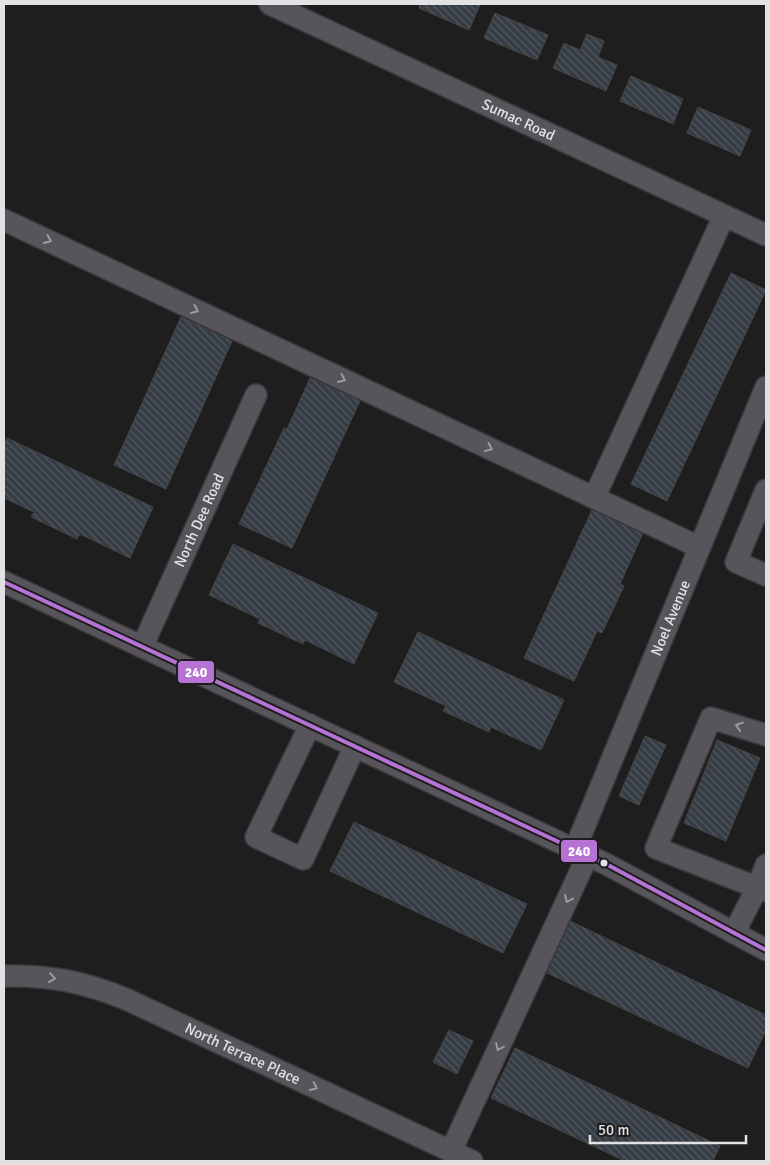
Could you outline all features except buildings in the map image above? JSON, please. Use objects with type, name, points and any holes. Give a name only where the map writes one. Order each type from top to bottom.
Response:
[{"type":"street","name":"Sumac Road","points":[[270,4],[766,235]]},
{"type":"street","points":[[594,498],[724,216]]},
{"type":"street","points":[[4,220],[700,547]]},
{"type":"street","name":"Noel Avenue","points":[[451,1151],[581,852],[700,547],[766,386]]},
{"type":"street","name":"North Dee Road","points":[[142,647],[256,395]]},
{"type":"street","points":[[766,490],[736,562],[766,575]]},
{"type":"street","points":[[4,582],[581,852],[766,950]]},
{"type":"street","points":[[762,889],[656,848],[711,718],[766,735]]},
{"type":"street","points":[[310,725],[256,837],[303,859],[355,746]]},
{"type":"street","points":[[734,933],[762,889],[766,865]]},
{"type":"street","name":"North Terrace Place","points":[[4,976],[30,976],[64,980],[97,987],[472,1161]]},
{"type":"transit line","name":"240","points":[[4,582],[608,865],[766,950]]}]
